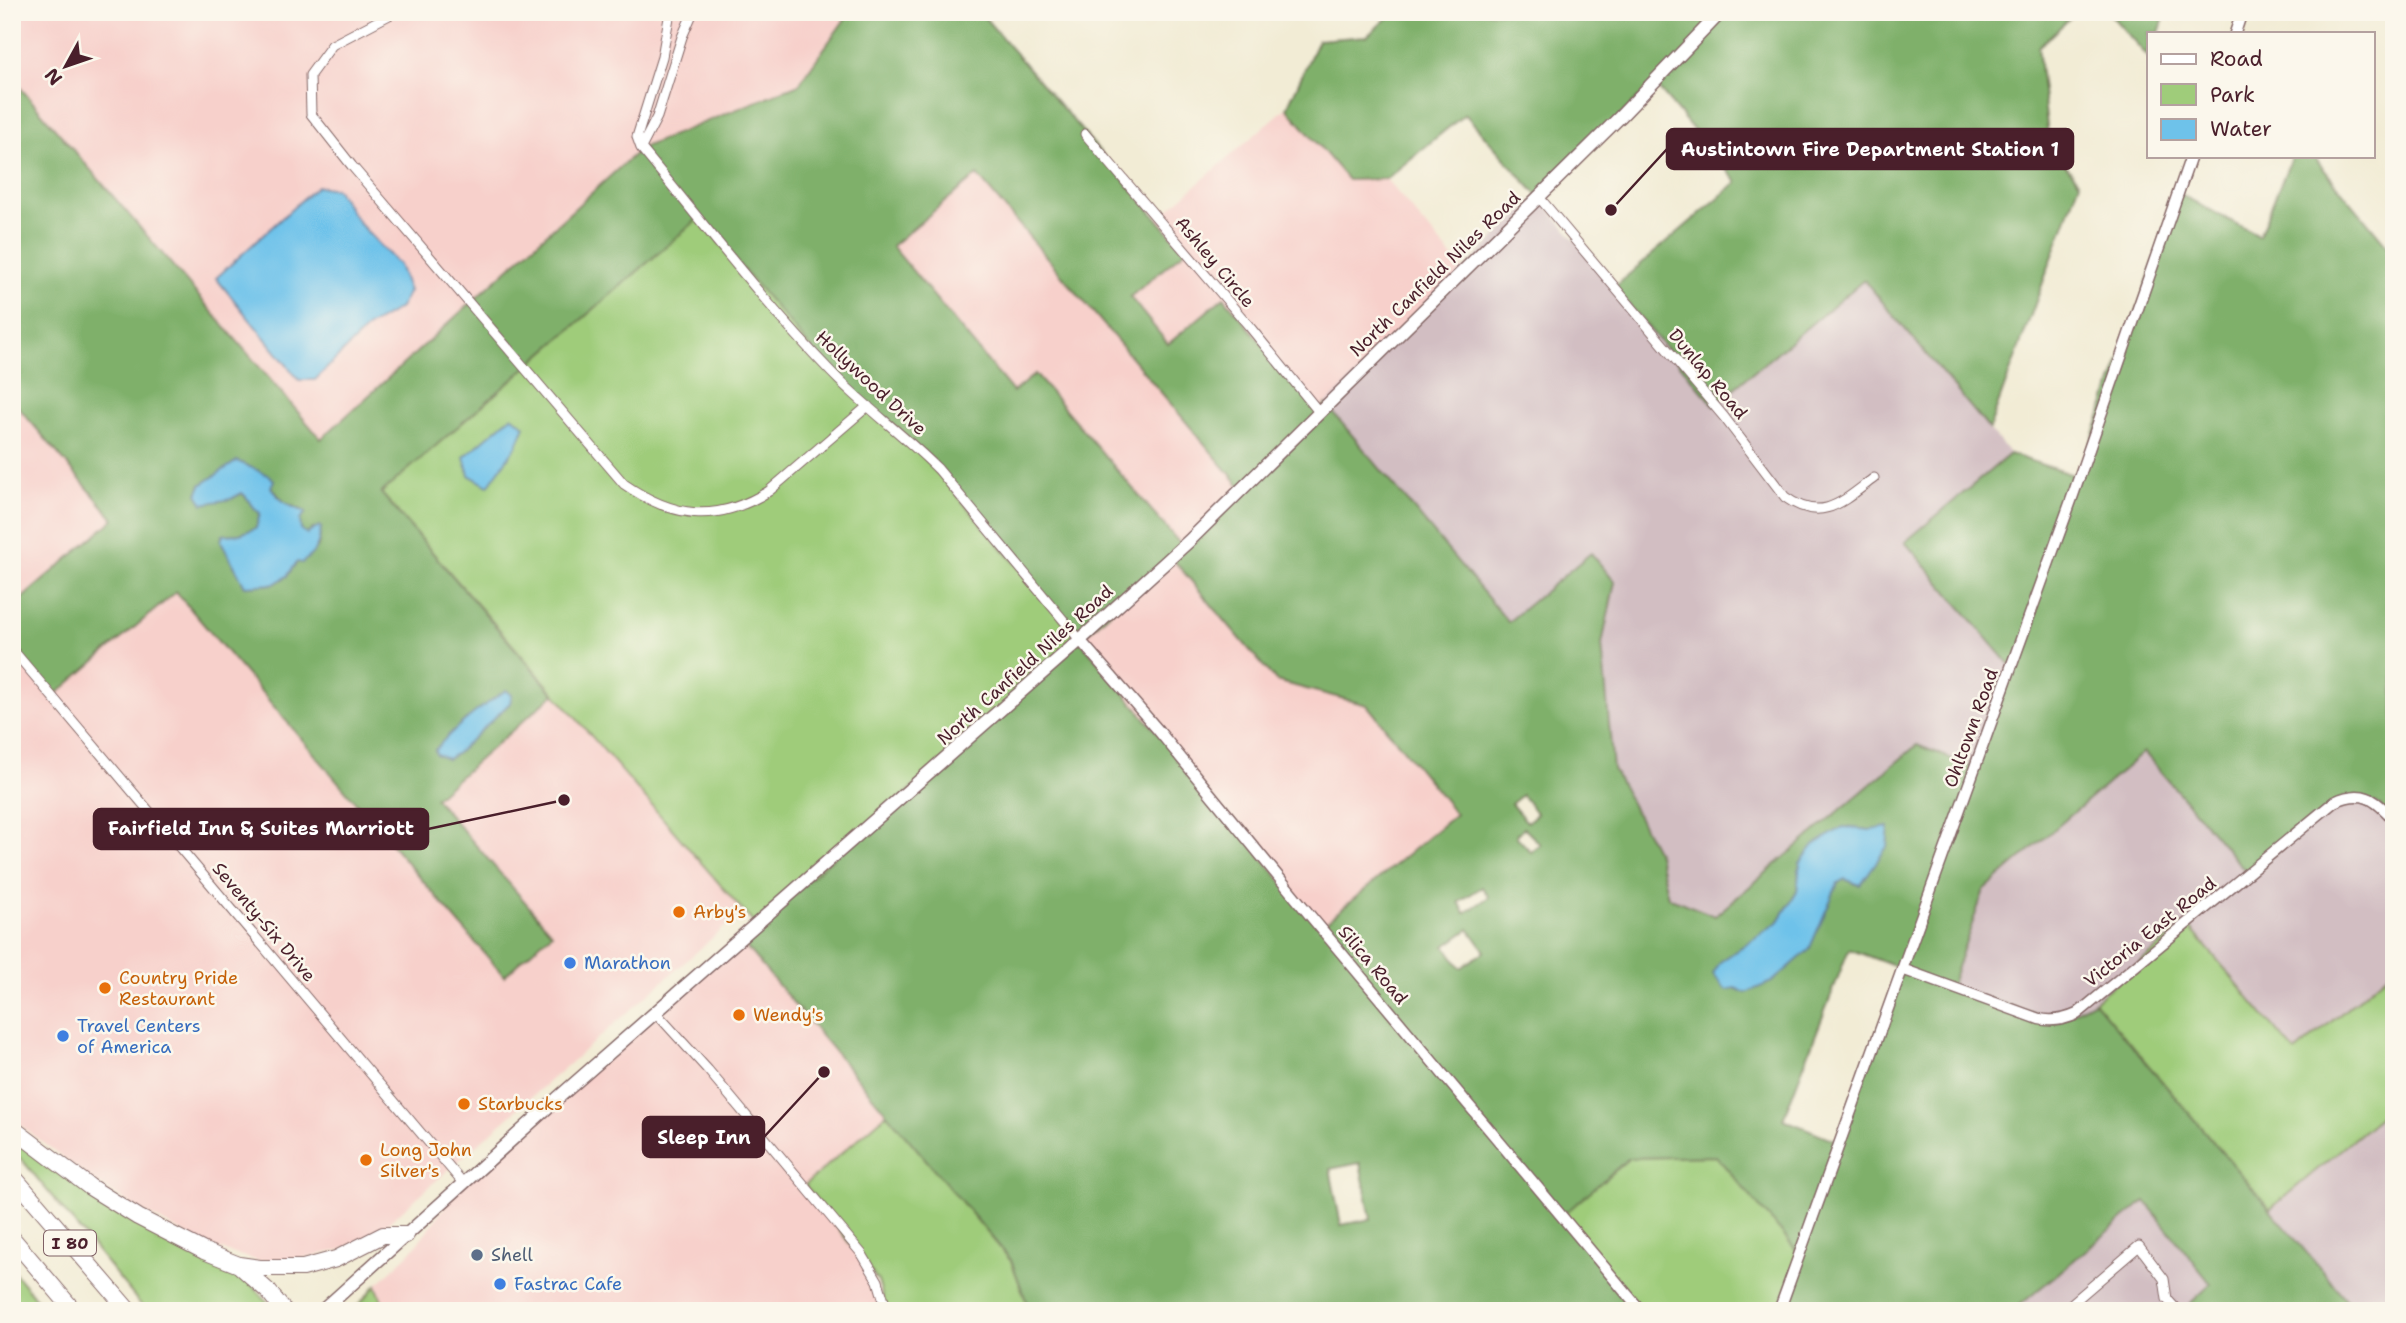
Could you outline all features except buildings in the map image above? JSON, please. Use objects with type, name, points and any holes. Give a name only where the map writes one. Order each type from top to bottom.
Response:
[{"type":"highway","points":[[12,1128],[79,1179],[138,1217],[204,1251],[239,1265],[303,1268],[336,1259],[383,1235],[406,1235]]},
{"type":"highway","name":"I 80","points":[[12,1175],[129,1311]]},
{"type":"highway","name":"I 80","points":[[12,1238],[74,1311]]},
{"type":"highway","points":[[239,1265],[269,1292],[284,1311]]},
{"type":"main road","name":"North Canfield Niles Road","points":[[322,1311],[1189,541],[1620,117],[1721,12]]},
{"type":"street","points":[[395,12],[331,45],[310,75],[311,114],[352,166],[624,484],[645,499],[665,508],[684,512],[718,513],[735,508],[769,491],[868,406]]},
{"type":"street","points":[[641,148],[637,137],[662,57],[670,12]]},
{"type":"street","points":[[641,148],[657,117],[682,37],[693,12]]},
{"type":"street","points":[[2235,32],[2242,12]]},
{"type":"street","name":"Ashley Circle","points":[[1086,134],[1249,326],[1318,412]]},
{"type":"street","name":"Hollywood Drive","points":[[641,148],[795,334],[834,375],[938,469],[1080,640]]},
{"type":"street","name":"Ohltown Road","points":[[1779,1311],[2073,498],[2190,158]]},
{"type":"street","name":"Dunlap Road","points":[[1538,196],[1724,417],[1785,497],[1810,510],[1830,508],[1874,478]]},
{"type":"street","name":"Silica Road","points":[[1080,640],[1158,730],[1641,1311]]},
{"type":"street","name":"Seventy-Six Drive","points":[[12,649],[463,1183]]},
{"type":"street","name":"Victoria East Road","points":[[1902,969],[2039,1019],[2067,1019],[2077,1014],[2334,802],[2344,797],[2362,796],[2377,803],[2394,820]]},
{"type":"street","points":[[657,1014],[708,1070],[862,1254],[878,1281],[887,1311]]},
{"type":"street","points":[[2063,1311],[2138,1246],[2164,1279],[2167,1299],[2178,1311]]},
{"type":"shaded area","points":[[12,12],[850,12],[799,84],[641,148],[321,439],[12,78]]},
{"type":"shaded area","points":[[1286,108],[1348,180],[1386,179],[1463,270],[1319,412],[1223,297],[1168,344],[1129,297],[1184,251],[1157,219]]},
{"type":"shaded area","points":[[977,175],[1243,488],[1183,546],[1035,374],[1013,392],[891,246]]},
{"type":"shaded area","points":[[1538,196],[1714,405],[1864,280],[2010,454],[1906,542],[2012,667],[1976,768],[1916,745],[1715,916],[1668,897],[1658,854],[1613,769],[1602,644],[1615,581],[1591,554],[1509,623],[1326,404]]},
{"type":"shaded area","points":[[12,400],[386,840],[554,694],[743,911],[388,1223],[341,1250],[294,1260],[259,1261],[208,1246],[142,1211],[94,1181],[12,1119]]},
{"type":"shaded area","points":[[1171,557],[1276,681],[1367,705],[1457,814],[1320,927],[1080,640]]},
{"type":"shaded area","points":[[2144,752],[2248,873],[2329,805],[2362,796],[2394,820],[2394,969],[2295,1052],[2187,924],[2077,1014],[2057,1021],[1950,987],[1984,890]]},
{"type":"shaded area","points":[[740,940],[888,1113],[805,1186],[862,1254],[887,1311],[386,1311],[376,1285],[411,1252],[463,1183]]},
{"type":"shaded area","points":[[2394,1105],[2394,1311],[2356,1311],[2270,1209]]},
{"type":"shaded area","points":[[2145,1201],[2211,1285],[2182,1311],[2018,1311],[2020,1305]]},
{"type":"green space","points":[[850,12],[980,12],[1185,251],[1130,297],[1168,344],[1224,297],[1318,412],[1326,404],[1508,622],[1591,553],[1615,582],[1602,644],[1613,769],[1658,854],[1668,897],[1715,916],[1917,745],[1975,768],[2012,667],[1905,542],[2010,454],[2079,477],[2178,193],[2259,236],[2291,158],[2315,158],[2394,254],[2394,820],[2377,803],[2344,797],[2248,874],[2144,752],[1984,890],[1950,987],[2057,1021],[2094,1001],[2356,1311],[2182,1311],[2211,1284],[2145,1201],[2020,1305],[2018,1311],[1789,1311],[1782,1302],[1799,1253],[1716,1156],[1629,1158],[1562,1216],[1641,1311],[1030,1311],[1011,1260],[740,940],[1080,640],[938,469],[834,375],[699,218],[381,493],[554,694],[435,798],[552,933],[504,976],[176,592],[53,697],[12,649],[12,607],[114,519],[12,400],[12,78],[321,439],[641,148],[799,84]],"holes":[[[977,175],[1242,488],[1182,546],[1035,374],[1013,392],[892,246]],[[214,477],[271,487],[285,503],[306,512],[300,520],[300,530],[307,534],[313,529],[321,528],[318,547],[297,562],[287,576],[274,584],[245,586],[221,541],[223,535],[240,534],[256,528],[260,513],[242,493],[231,499],[201,485]],[[1171,557],[1276,681],[1367,705],[1456,814],[1320,927],[1080,640]],[[510,703],[457,753],[447,759],[435,750],[466,719]],[[1522,795],[1537,814],[1527,822],[1511,804]],[[1843,827],[1870,830],[1859,885],[1845,879],[1838,883],[1823,913],[1746,993],[1735,988],[1752,942],[1779,921],[1797,892],[1800,863]],[[1524,828],[1540,844],[1531,852],[1516,836]],[[1482,887],[1489,897],[1465,913],[1459,902]],[[1469,929],[1485,951],[1461,968],[1445,946]],[[1849,949],[1902,969],[1839,1142],[1783,1119]],[[1360,1163],[1371,1219],[1341,1225],[1330,1169]]]},
{"type":"green space","points":[[1394,12],[2077,12],[2038,47],[2049,145],[2080,182],[1989,429],[1864,280],[1714,405],[1614,287],[1737,182],[1654,83],[1538,196],[1465,114],[1386,179],[1348,180],[1287,108],[1318,40],[1367,36]]},
{"type":"green space","points":[[2108,12],[2166,12],[2159,32],[2147,32],[2147,56]]},
{"type":"green space","points":[[699,218],[915,446],[1080,640],[756,926],[381,493]]},
{"type":"green space","points":[[2187,924],[2295,1052],[2394,969],[2394,1105],[2270,1209],[2094,1001]]},
{"type":"green space","points":[[888,1113],[1011,1261],[1030,1311],[887,1311],[878,1281],[805,1185]]},
{"type":"green space","points":[[12,1136],[243,1278],[274,1311],[146,1311],[23,1161],[12,1152]]},
{"type":"green space","points":[[1717,1156],[1799,1253],[1779,1311],[1641,1311],[1561,1216],[1629,1158]]},
{"type":"green space","points":[[12,1270],[46,1311],[12,1311]]},
{"type":"green space","points":[[376,1285],[386,1311],[353,1311]]},
{"type":"water","points":[[317,186],[336,189],[360,224],[399,265],[409,291],[400,308],[368,327],[315,380],[299,380],[216,278]]},
{"type":"water","points":[[512,416],[525,426],[517,445],[488,486],[469,475],[464,457]]},
{"type":"water","points":[[237,461],[270,476],[274,480],[271,487],[282,500],[306,512],[300,520],[301,530],[307,534],[319,526],[321,528],[314,552],[302,563],[297,562],[287,576],[274,584],[245,586],[221,541],[223,535],[240,534],[256,528],[260,513],[242,493],[231,499],[203,504],[197,494],[201,485]]},
{"type":"water","points":[[506,690],[512,695],[510,703],[457,753],[447,759],[436,754],[435,750],[459,725]]},
{"type":"water","points":[[1843,827],[1870,830],[1889,827],[1887,847],[1860,885],[1845,879],[1838,883],[1809,950],[1772,982],[1746,993],[1735,988],[1726,990],[1713,974],[1720,962],[1779,921],[1797,892],[1800,863],[1814,845]]},
{"type":"place","name":"Austintown Fire Department Station 1","points":[[1611,210]]},
{"type":"place","name":"Fairfield Inn & Suites Marriott","points":[[564,800]]},
{"type":"place","name":"Arby's","points":[[679,912]]},
{"type":"place","name":"Marathon","points":[[570,963]]},
{"type":"place","name":"Country Pride Restaurant","points":[[105,988]]},
{"type":"place","name":"Wendy's","points":[[739,1015]]},
{"type":"place","name":"Travel Centers of America","points":[[63,1036]]},
{"type":"place","name":"Sleep Inn","points":[[824,1072]]},
{"type":"place","name":"Starbucks","points":[[464,1104]]},
{"type":"place","name":"Long John Silver's","points":[[366,1160]]},
{"type":"place","name":"Shell","points":[[477,1255]]},
{"type":"place","name":"Fastrac Cafe","points":[[500,1284]]}]
